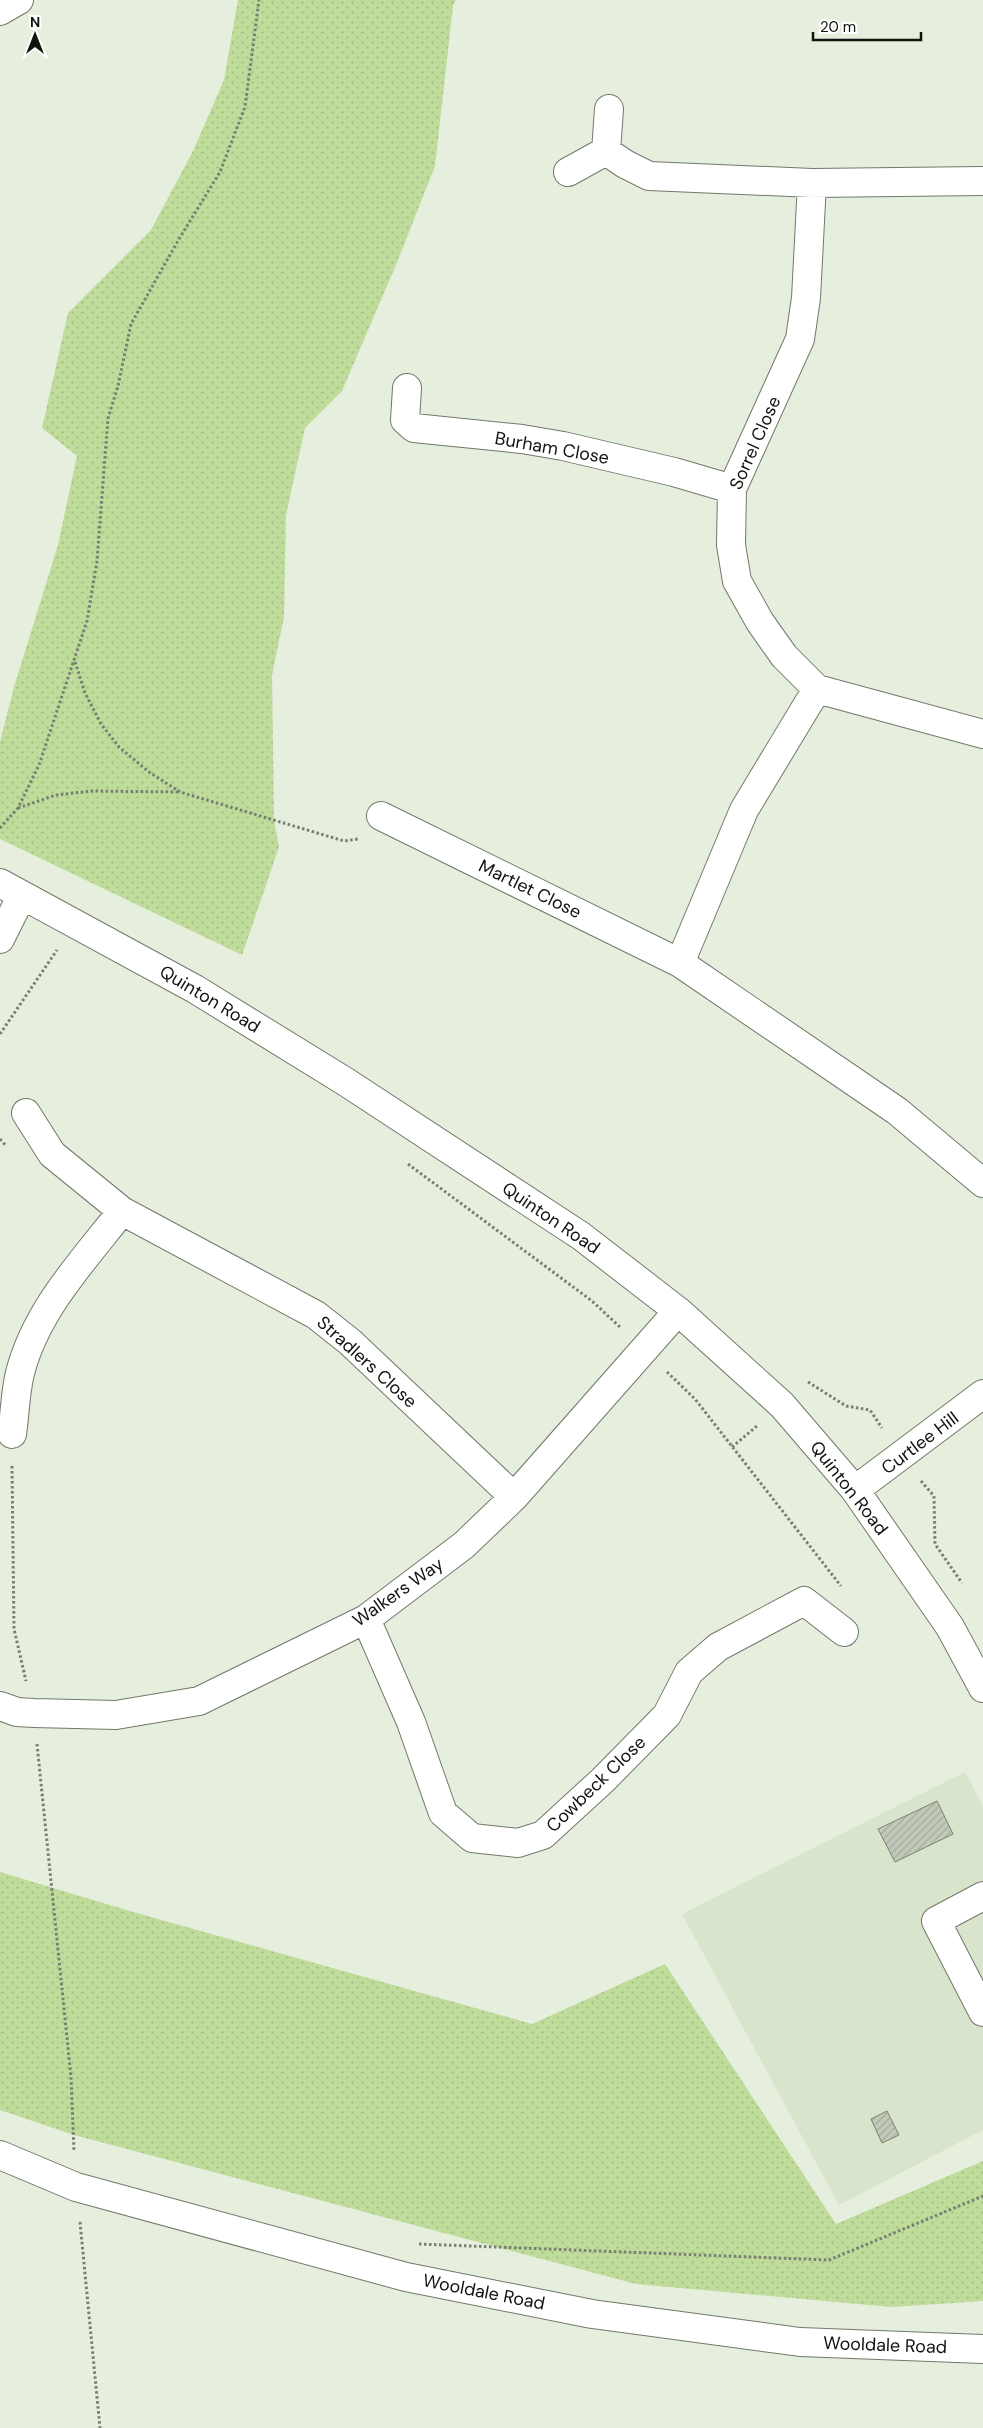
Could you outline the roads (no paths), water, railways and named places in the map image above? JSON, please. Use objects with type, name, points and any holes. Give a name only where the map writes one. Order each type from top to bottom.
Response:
[{"type":"street","points":[[0,11],[19,0]]},
{"type":"street","points":[[606,151],[610,109]]},
{"type":"street","points":[[568,172],[606,151]]},
{"type":"street","points":[[606,151],[648,176],[812,183],[983,181]]},
{"type":"street","name":"Sorrel Close","points":[[812,183],[806,298],[800,339],[732,489],[731,545],[737,582],[760,622],[784,656],[817,689],[983,734]]},
{"type":"street","name":"Burham Close","points":[[407,388],[406,420],[414,428],[522,439],[563,446],[674,472],[732,489]]},
{"type":"street","points":[[680,963],[744,810],[817,689]]},
{"type":"street","name":"Martlet Close","points":[[381,816],[680,963],[897,1112],[983,1183]]},
{"type":"street","points":[[0,939],[11,889]]},
{"type":"street","name":"Quinton Road","points":[[11,889],[75,922],[195,989],[346,1082],[581,1236],[678,1311],[782,1405],[855,1490],[950,1627],[983,1688]]},
{"type":"street","name":"Stradlers Close","points":[[26,1113],[52,1154],[122,1211],[316,1316],[350,1342],[514,1497]]},
{"type":"street","points":[[12,1434],[10,1371],[32,1339],[58,1292],[122,1211]]},
{"type":"street","name":"Walkers Way","points":[[0,1706],[17,1712],[116,1715],[199,1701],[366,1619],[464,1545],[514,1497],[678,1311]]},
{"type":"street","name":"Curtlee Hill","points":[[855,1490],[983,1394]]},
{"type":"street","name":"Cowbeck Close","points":[[366,1619],[411,1722],[443,1813],[472,1838],[518,1842],[542,1835],[603,1780],[667,1715],[690,1672],[718,1647],[804,1601],[844,1632]]},
{"type":"street","points":[[983,1896],[936,1921],[983,2012]]},
{"type":"street","name":"Wooldale Road","points":[[0,2155],[76,2187],[406,2277],[592,2314],[800,2342],[983,2349]]}]
